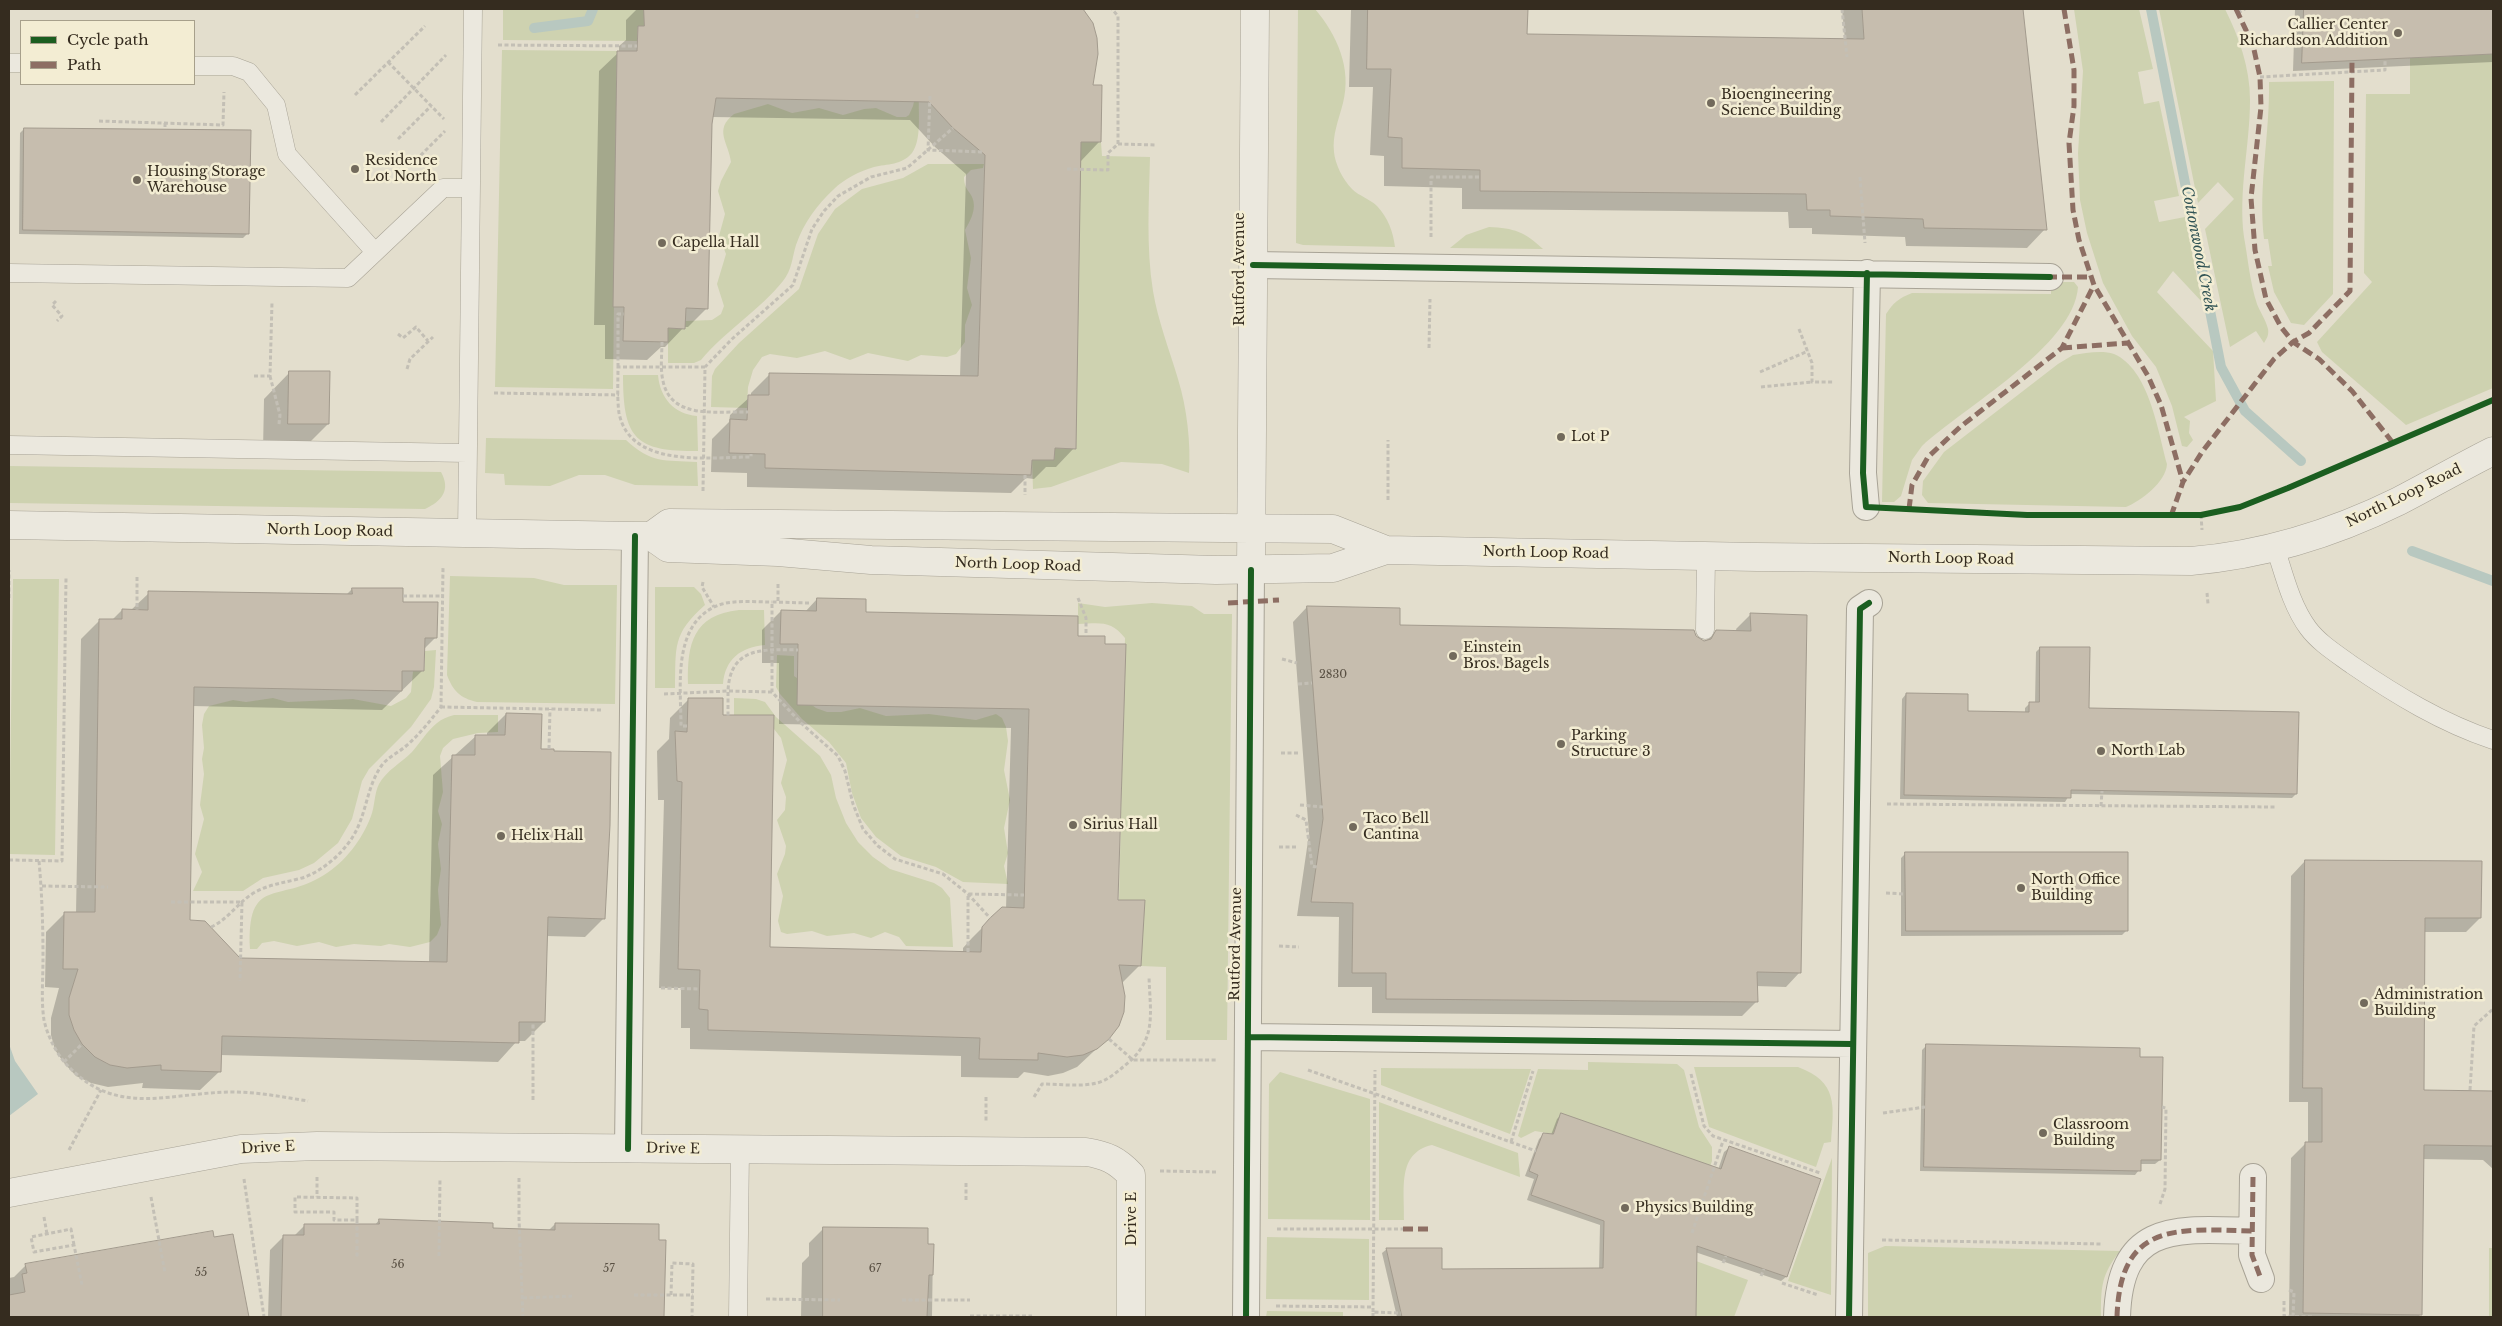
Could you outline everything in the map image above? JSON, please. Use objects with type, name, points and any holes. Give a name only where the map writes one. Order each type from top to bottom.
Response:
[{"type":"street","name":"Rutford Avenue","points":[[1246,1312],[1255,9]]},
{"type":"street","points":[[1252,265],[2050,277]]},
{"type":"street","points":[[1866,507],[1863,474],[1867,273]]},
{"type":"street","name":"North Loop Road","points":[[643,536],[669,523],[1332,530],[1386,550],[1706,556],[2191,561],[2238,556],[2337,528],[2388,506],[2493,451]]},
{"type":"street","name":"North Loop Road","points":[[9,525],[643,536],[668,548],[778,552],[871,560],[1251,570],[1334,568],[1386,550]]},
{"type":"street","points":[[628,1149],[630,988],[643,536]]},
{"type":"street","points":[[1849,1317],[1860,609],[1869,603]]},
{"type":"street","points":[[1248,1037],[1852,1044]]},
{"type":"street","name":"Drive E","points":[[9,1193],[240,1149],[317,1146],[1086,1152],[1107,1155],[1122,1164],[1131,1174],[1131,1317]]},
{"type":"street","points":[[2253,1177],[2252,1255],[2261,1279]]},
{"type":"street","points":[[2117,1317],[2120,1282],[2130,1259],[2142,1245],[2165,1233],[2190,1229],[2252,1230]]},
{"type":"lane","points":[[467,534],[473,9]]},
{"type":"lane","points":[[195,66],[233,66],[249,72],[276,105],[287,154],[376,252]]},
{"type":"lane","points":[[9,273],[348,278],[443,188],[470,188]]},
{"type":"lane","points":[[9,445],[467,454]]},
{"type":"lane","points":[[2275,547],[2300,616],[2309,630],[2330,649],[2386,688],[2424,710],[2469,732],[2493,740]]},
{"type":"lane","points":[[1704,630],[1706,556]]},
{"type":"lane","points":[[738,1317],[740,1150]]},
{"type":"path","points":[[917,9],[917,18]]},
{"type":"path","points":[[1112,9],[1118,16],[1118,144]]},
{"type":"path","points":[[1842,9],[1847,57]]},
{"type":"path","points":[[2238,13],[2246,9]]},
{"type":"path","points":[[355,95],[425,26]]},
{"type":"path","points":[[497,54],[497,45],[637,46]]},
{"type":"path","points":[[381,122],[450,52]]},
{"type":"path","points":[[2260,77],[2384,70],[2384,59]]},
{"type":"path","points":[[388,62],[450,125],[416,160]]},
{"type":"path","points":[[99,121],[223,125],[224,66]]},
{"type":"path","points":[[928,150],[930,96]]},
{"type":"path","points":[[398,139],[431,106]]},
{"type":"path","points":[[165,123],[165,129]]},
{"type":"path","points":[[703,491],[705,367],[732,338],[793,285],[812,229],[824,211],[838,196],[871,177],[908,168],[953,128]]},
{"type":"path","points":[[1068,169],[1108,170],[1108,153],[1118,144],[1156,145]]},
{"type":"path","points":[[928,150],[984,152]]},
{"type":"path","points":[[1429,348],[1431,177],[1480,177]]},
{"type":"path","points":[[1860,177],[1867,273]]},
{"type":"path","points":[[272,277],[270,376],[280,415],[279,450]]},
{"type":"path","points":[[624,314],[618,314],[619,413],[625,429],[634,440],[647,450],[663,455],[705,458],[751,458],[751,454]]},
{"type":"path","points":[[398,334],[403,338],[416,327],[428,341]]},
{"type":"path","points":[[1800,329],[1812,362],[1812,382]]},
{"type":"path","points":[[407,369],[410,359],[433,337]]},
{"type":"path","points":[[662,342],[665,390],[672,401],[682,408],[694,411],[748,412]]},
{"type":"path","points":[[1760,372],[1808,350]]},
{"type":"path","points":[[618,366],[705,367]]},
{"type":"path","points":[[254,376],[270,376]]},
{"type":"path","points":[[1761,387],[1812,382],[1864,382]]},
{"type":"path","points":[[491,393],[619,395]]},
{"type":"path","points":[[1388,440],[1388,500]]},
{"type":"path","points":[[1025,475],[1025,495]]},
{"type":"path","points":[[2202,530],[2198,515],[2211,513]]},
{"type":"path","points":[[211,927],[219,924],[242,902],[267,886],[302,878],[320,870],[334,858],[351,839],[363,818],[372,781],[383,763],[411,741],[441,707],[443,568]]},
{"type":"path","points":[[9,570],[9,598]]},
{"type":"path","points":[[137,577],[137,610]]},
{"type":"path","points":[[9,860],[62,861],[66,578]]},
{"type":"path","points":[[702,582],[702,587],[714,607]]},
{"type":"path","points":[[770,584],[778,584],[778,603]]},
{"type":"path","points":[[1075,591],[1086,618],[1086,636]]},
{"type":"path","points":[[2207,593],[2208,604]]},
{"type":"path","points":[[403,596],[443,596]]},
{"type":"path","points":[[687,726],[681,726],[682,654],[685,639],[696,622],[714,607],[732,602],[809,603]]},
{"type":"path","points":[[772,602],[772,692],[838,756],[845,771],[853,804],[863,828],[878,846],[895,859],[943,874],[968,894],[990,918]]},
{"type":"path","points":[[728,716],[728,691],[731,673],[744,656],[757,651],[798,650]]},
{"type":"path","points":[[1298,684],[1312,683]]},
{"type":"path","points":[[671,695],[681,692],[772,692]]},
{"type":"path","points":[[441,707],[606,710]]},
{"type":"path","points":[[550,709],[550,749]]},
{"type":"path","points":[[2101,806],[2102,791]]},
{"type":"path","points":[[1857,804],[2275,807]]},
{"type":"path","points":[[1300,805],[1323,807]]},
{"type":"path","points":[[1296,815],[1306,820],[1312,866],[1317,867]]},
{"type":"path","points":[[39,861],[42,886],[44,1020],[58,1056],[83,1081],[115,1097],[144,1098],[233,1092],[273,1095],[308,1101]]},
{"type":"path","points":[[42,886],[108,888]]},
{"type":"path","points":[[968,894],[1024,895]]},
{"type":"path","points":[[968,894],[968,952]]},
{"type":"path","points":[[171,902],[242,902]]},
{"type":"path","points":[[240,981],[242,902]]},
{"type":"path","points":[[1034,1097],[1042,1084],[1096,1083],[1115,1074],[1133,1060],[1147,1041],[1150,1014],[1149,976]]},
{"type":"path","points":[[630,988],[699,989]]},
{"type":"path","points":[[2470,1090],[2474,1026],[2493,1009]]},
{"type":"path","points":[[533,1022],[533,1100]]},
{"type":"path","points":[[1373,1317],[1375,1038]]},
{"type":"path","points":[[1109,1039],[1133,1060],[1189,1060]]},
{"type":"path","points":[[1511,1142],[1543,1040]]},
{"type":"path","points":[[1681,1042],[1704,1126],[1713,1136],[1758,1154],[1820,1173]]},
{"type":"path","points":[[64,1062],[82,1044]]},
{"type":"path","points":[[1307,1070],[1536,1151]]},
{"type":"path","points":[[65,1157],[101,1090]]},
{"type":"path","points":[[986,1097],[986,1124]]},
{"type":"path","points":[[1852,1114],[1895,1112],[1925,1107]]},
{"type":"path","points":[[1851,1239],[2142,1245],[2165,1189],[2166,1108],[2162,1107]]},
{"type":"path","points":[[1692,1233],[1723,1141]]},
{"type":"path","points":[[520,1148],[519,1218],[523,1317]]},
{"type":"path","points":[[240,1149],[264,1317]]},
{"type":"path","points":[[1795,1169],[1796,1165]]},
{"type":"path","points":[[439,1256],[440,1195]]},
{"type":"path","points":[[357,1220],[334,1220],[334,1212],[296,1212],[296,1197],[357,1198],[357,1220],[357,1258]]},
{"type":"path","points":[[154,1212],[165,1273]]},
{"type":"path","points":[[74,1245],[34,1252],[31,1237],[71,1229],[82,1286]]},
{"type":"path","points":[[1247,1229],[1403,1229]]},
{"type":"path","points":[[1723,1263],[1726,1256]]},
{"type":"path","points":[[671,1295],[672,1263],[693,1264],[692,1317]]},
{"type":"path","points":[[1761,1276],[1764,1269]]},
{"type":"path","points":[[1782,1283],[1812,1294]]},
{"type":"path","points":[[2293,1317],[2294,1292]]},
{"type":"path","points":[[634,1295],[693,1295]]},
{"type":"path","points":[[523,1298],[572,1296]]},
{"type":"path","points":[[796,1299],[840,1300]]},
{"type":"path","points":[[902,1300],[970,1300]]},
{"type":"path","points":[[1246,1312],[1373,1307]]},
{"type":"path","points":[[1373,1312],[1401,1313]]},
{"type":"path","points":[[970,1316],[1032,1316]]},
{"type":"path","points":[[2284,1316],[2312,1317]]},
{"type":"green space","points":[[503,9],[644,9],[644,26],[638,27],[637,41],[503,40]]},
{"type":"green space","points":[[1298,9],[1315,9],[1330,30],[1341,53],[1346,77],[1343,103],[1334,139],[1336,162],[1349,185],[1377,206],[1384,215],[1391,230],[1395,247],[1303,245],[1296,243]]},
{"type":"green space","points":[[2074,9],[2139,9],[2153,69],[2138,72],[2144,104],[2159,101],[2179,196],[2154,201],[2159,222],[2185,217],[2202,302],[2173,271],[2157,292],[2213,351],[2216,401],[2184,417],[2190,421],[2189,433],[2193,440],[2187,447],[2182,446],[2172,406],[2156,367],[2132,336],[2103,283],[2087,233],[2080,200],[2078,153],[2083,71]]},
{"type":"green space","points":[[2159,9],[2225,9],[2243,53],[2250,88],[2242,203],[2244,237],[2257,304],[2268,329],[2268,335],[2264,343],[2256,331],[2230,347],[2205,229],[2234,199],[2218,182],[2198,203]]},
{"type":"green space","points":[[502,50],[617,51],[613,389],[495,387]]},
{"type":"green space","points":[[2493,54],[2493,388],[2406,425],[2322,352],[2317,342],[2372,282],[2364,273],[2366,94],[2410,94],[2410,58]]},
{"type":"green space","points":[[2334,81],[2333,294],[2304,325],[2291,323],[2274,292],[2268,266],[2272,266],[2268,239],[2264,239],[2262,199],[2269,82]]},
{"type":"green space","points":[[915,97],[919,97],[919,126],[917,141],[912,153],[904,160],[858,173],[838,185],[822,201],[807,221],[796,245],[788,273],[774,292],[710,349],[701,360],[694,363],[668,363],[668,328],[685,329],[685,321],[712,320],[721,314],[724,306],[717,284],[726,254],[719,236],[725,214],[718,191],[731,162],[723,131],[728,120],[734,114],[768,104],[792,113],[819,108],[843,115],[864,109],[876,108],[897,117],[906,117],[909,115]]},
{"type":"green space","points":[[1068,142],[1101,142],[1102,156],[1150,157],[1148,224],[1149,258],[1153,291],[1184,402],[1189,438],[1189,473],[1162,464],[1121,462],[1051,487],[1033,489],[1032,460],[1054,460],[1055,448],[1075,449]]},
{"type":"green space","points":[[928,164],[984,164],[983,168],[971,170],[964,177],[965,185],[974,204],[971,218],[965,230],[971,258],[967,288],[972,305],[965,325],[965,342],[956,354],[947,357],[921,355],[908,361],[868,353],[850,360],[825,351],[797,358],[770,354],[762,357],[753,370],[748,387],[747,408],[711,407],[712,376],[715,369],[739,343],[799,289],[818,234],[835,209],[862,189],[903,178]]},
{"type":"green space","points":[[1489,227],[1505,228],[1519,232],[1543,249],[1450,248],[1466,235]]},
{"type":"green space","points":[[2051,282],[2074,282],[2078,287],[2072,309],[2058,331],[2038,353],[2014,374],[1922,446],[1912,460],[1901,496],[1894,502],[1882,502],[1886,314],[1889,310],[1897,301],[1912,293],[2051,294]]},
{"type":"green space","points":[[2104,352],[2114,354],[2126,362],[2136,373],[2144,387],[2156,419],[2167,464],[2166,471],[2152,490],[2126,507],[1928,503],[1922,495],[1923,481],[1944,452],[2058,364],[2073,355]]},
{"type":"green space","points":[[623,375],[658,375],[665,398],[681,412],[697,416],[698,451],[676,451],[659,448],[646,444],[636,437],[630,427],[626,413]]},
{"type":"green space","points":[[486,438],[626,440],[635,448],[651,457],[697,462],[698,486],[635,485],[605,475],[579,475],[550,486],[505,485],[504,474],[485,473]]},
{"type":"green space","points":[[9,466],[441,472],[444,478],[445,490],[440,499],[425,509],[9,503]]},
{"type":"green space","points":[[450,576],[534,578],[564,585],[617,585],[615,704],[477,702],[458,693],[447,675]]},
{"type":"green space","points":[[13,579],[59,579],[55,855],[9,854]]},
{"type":"green space","points":[[655,587],[694,587],[701,594],[705,605],[694,615],[681,633],[676,651],[675,688],[655,688]]},
{"type":"green space","points":[[1078,603],[1105,607],[1152,603],[1192,606],[1204,614],[1232,614],[1227,1040],[1166,1040],[1166,967],[1141,966],[1119,900],[1125,638],[1110,625],[1099,623],[1078,624]]},
{"type":"green space","points":[[739,610],[764,610],[765,645],[749,648],[736,656],[727,668],[723,684],[688,684],[689,656],[696,634],[702,625],[711,618]]},
{"type":"green space","points":[[436,650],[434,687],[431,699],[411,727],[369,769],[362,781],[352,819],[338,843],[314,863],[299,870],[263,878],[243,891],[193,891],[202,872],[195,854],[204,819],[200,805],[204,774],[202,725],[204,714],[209,706],[233,700],[246,702],[273,698],[288,702],[353,699],[391,706],[406,698],[411,692],[413,671],[424,670],[425,651]]},
{"type":"green space","points":[[777,655],[794,656],[794,676],[800,680],[808,702],[816,708],[827,712],[841,712],[860,708],[886,716],[929,714],[976,720],[996,714],[1002,718],[1006,727],[1008,741],[1004,770],[1010,800],[1004,828],[1008,853],[1004,866],[1008,884],[963,882],[936,867],[901,856],[876,837],[861,818],[852,793],[846,763],[829,742],[802,719],[776,687]]},
{"type":"green space","points":[[734,698],[756,699],[765,702],[776,717],[820,756],[831,775],[836,798],[846,823],[858,842],[873,857],[890,869],[934,883],[942,888],[950,898],[953,947],[906,946],[899,937],[885,932],[871,938],[854,933],[827,936],[812,931],[787,934],[781,932],[778,921],[783,896],[777,874],[786,846],[777,820],[785,810],[786,797],[781,783],[787,760],[781,738],[774,729],[734,715]]},
{"type":"green space","points":[[454,715],[498,715],[498,732],[478,733],[453,739],[443,748],[440,756],[443,792],[438,811],[442,824],[438,844],[441,869],[438,890],[441,925],[437,935],[430,942],[410,947],[389,944],[381,946],[354,944],[336,947],[319,942],[297,946],[274,941],[262,943],[257,949],[250,949],[250,926],[254,910],[260,901],[269,895],[307,883],[324,875],[339,864],[358,842],[367,825],[377,788],[382,779],[412,752],[433,726],[443,719]]},
{"type":"green space","points":[[1588,1062],[1677,1064],[1684,1070],[1699,1127],[1712,1147],[1712,1161],[1688,1229],[1553,1134],[1535,1131],[1521,1138],[1518,1136],[1538,1069],[1588,1070]]},
{"type":"green space","points":[[1694,1067],[1798,1067],[1820,1080],[1831,1096],[1833,1117],[1831,1142],[1824,1143],[1816,1167],[1709,1127]]},
{"type":"green space","points":[[1381,1068],[1531,1069],[1510,1134],[1381,1085]]},
{"type":"green space","points":[[1280,1072],[1370,1099],[1370,1220],[1268,1219],[1269,1084]]},
{"type":"green space","points":[[1379,1102],[1518,1153],[1520,1177],[1432,1145],[1421,1149],[1413,1156],[1408,1165],[1404,1186],[1404,1220],[1379,1220]]},
{"type":"green space","points":[[1832,1158],[1831,1295],[1788,1281]]},
{"type":"green space","points":[[1267,1237],[1369,1239],[1369,1300],[1266,1299]]},
{"type":"green space","points":[[1885,1246],[2120,1251],[2109,1267],[2103,1282],[2101,1317],[1868,1317],[1868,1253]]},
{"type":"green space","points":[[2489,1248],[2493,1248],[2493,1317],[2489,1317]]},
{"type":"green space","points":[[1696,1261],[1748,1280],[1734,1317],[1696,1316]]},
{"type":"green space","points":[[1267,1311],[1343,1312],[1343,1317],[1266,1317]]},
{"type":"shaded area","points":[[9,1044],[15,1061],[38,1094],[9,1116]]},
{"type":"building","name":"Capella Hall","points":[[644,9],[1083,9],[1093,23],[1097,38],[1098,54],[1093,85],[1102,85],[1101,142],[1081,142],[1076,449],[1055,448],[1054,460],[1032,460],[1031,475],[765,468],[765,454],[729,453],[730,419],[747,420],[748,395],[769,395],[769,373],[978,376],[985,155],[953,128],[929,102],[716,98],[712,124],[708,309],[686,308],[685,329],[668,328],[668,342],[623,341],[624,307],[613,307],[617,51],[637,51],[638,26],[644,26]]},
{"type":"building","name":"Bioengineering Science Building","points":[[1368,9],[1528,9],[1527,34],[1864,39],[1862,9],[2023,9],[2047,230],[1924,228],[1923,219],[1830,216],[1830,210],[1807,210],[1806,194],[1480,191],[1480,170],[1402,168],[1402,138],[1388,137],[1391,69],[1367,69]]},
{"type":"building","name":"Callier Center Richardson Addition","points":[[2304,9],[2493,9],[2493,54],[2302,63]]},
{"type":"building","name":"Housing Storage Warehouse","points":[[24,128],[251,130],[249,234],[23,230]]},
{"type":"building","points":[[289,371],[330,371],[329,424],[288,424]]},
{"type":"building","name":"Helix Hall","points":[[352,588],[403,588],[403,602],[438,602],[437,638],[425,638],[424,671],[402,671],[402,691],[194,687],[190,920],[205,921],[240,958],[447,962],[452,755],[475,755],[475,735],[505,735],[506,713],[542,714],[541,749],[611,752],[610,825],[605,919],[548,917],[545,1022],[519,1022],[519,1043],[222,1036],[221,1072],[161,1070],[161,1065],[127,1068],[110,1065],[95,1057],[82,1044],[74,1030],[69,1015],[69,998],[78,969],[63,969],[64,912],[95,912],[99,619],[122,619],[122,609],[148,610],[148,591],[352,594]]},
{"type":"building","name":"Sirius Hall","points":[[817,598],[866,599],[866,612],[1078,616],[1078,636],[1105,636],[1105,644],[1126,644],[1118,900],[1145,900],[1141,966],[1119,965],[1125,996],[1124,1012],[1119,1026],[1109,1039],[1097,1049],[1083,1055],[1067,1057],[1038,1053],[1038,1060],[979,1059],[980,1038],[708,1030],[708,1010],[699,1009],[700,970],[678,969],[682,782],[677,781],[675,731],[687,732],[688,698],[723,698],[723,715],[774,715],[770,947],[981,952],[982,927],[990,918],[1002,907],[1024,908],[1029,709],[797,705],[798,644],[780,644],[781,610],[816,611]]},
{"type":"building","name":"Parking Structure 3","points":[[1307,606],[1400,608],[1400,625],[1694,630],[1696,636],[1704,641],[1711,639],[1716,630],[1751,631],[1750,613],[1807,615],[1801,973],[1757,972],[1758,1002],[1386,999],[1386,973],[1352,973],[1353,903],[1311,902],[1323,819]]},
{"type":"building","name":"North Lab","points":[[2040,647],[2090,647],[2089,708],[2299,712],[2297,794],[2071,790],[2071,798],[1904,795],[1906,693],[1968,694],[1968,711],[2029,712],[2029,702],[2039,702]]},
{"type":"building","name":"North Office Building","points":[[1905,852],[2128,852],[2128,931],[1906,931]]},
{"type":"building","name":"Administration Building","points":[[2305,860],[2482,861],[2481,918],[2425,918],[2424,1090],[2493,1091],[2493,1146],[2424,1145],[2422,1315],[2303,1313],[2305,1142],[2322,1142],[2322,1088],[2303,1088]]},
{"type":"building","name":"Classroom Building","points":[[1926,1044],[2140,1048],[2140,1057],[2163,1057],[2161,1160],[2141,1160],[2141,1171],[1924,1167]]},
{"type":"building","name":"Physics Building","points":[[1561,1113],[1721,1169],[1729,1146],[1821,1179],[1787,1277],[1697,1246],[1696,1317],[1402,1317],[1386,1248],[1442,1248],[1442,1269],[1603,1268],[1604,1221],[1531,1195],[1538,1175],[1529,1171],[1536,1151],[1543,1133],[1553,1134]]},
{"type":"building","points":[[379,1219],[493,1223],[493,1228],[555,1230],[555,1223],[659,1224],[659,1240],[666,1240],[664,1317],[281,1317],[283,1235],[304,1235],[304,1224],[379,1224]]},
{"type":"building","points":[[823,1227],[928,1228],[928,1244],[934,1244],[933,1275],[929,1275],[927,1317],[823,1317]]},
{"type":"building","points":[[213,1231],[214,1237],[233,1234],[249,1317],[9,1317],[9,1295],[25,1292],[22,1274],[27,1273],[25,1264]]},
{"type":"waterway","points":[[534,28],[588,21],[593,9]]},
{"type":"waterway","name":"Cottonwood Creek","points":[[2151,9],[2221,367],[2245,411],[2301,461]]},
{"type":"waterway","name":"Cottonwood Creek","points":[[2412,551],[2493,581]]},
{"type":"marked path","points":[[2064,9],[2074,70],[2074,106],[2069,143],[2073,210],[2079,240],[2094,285],[2148,376],[2161,405],[2183,482]]},
{"type":"marked path","points":[[2236,9],[2253,45],[2260,77],[2261,107],[2251,198],[2255,250],[2266,299],[2281,327],[2293,342],[2319,359],[2352,391],[2393,443]]},
{"type":"marked path","points":[[2171,516],[2183,482],[2202,452],[2274,359],[2293,342],[2309,333],[2350,291],[2352,61]]},
{"type":"marked path","points":[[2047,277],[2091,277]]},
{"type":"marked path","points":[[1909,509],[1912,485],[1928,457],[1960,427],[2062,348],[2094,285]]},
{"type":"marked path","points":[[2062,348],[2127,343]]},
{"type":"marked path","points":[[1228,603],[1279,600]]},
{"type":"marked path","points":[[2253,1177],[2252,1255],[2261,1279]]},
{"type":"marked path","points":[[1403,1229],[1431,1229]]},
{"type":"marked path","points":[[2117,1317],[2121,1286],[2129,1263],[2141,1247],[2158,1237],[2177,1232],[2200,1230],[2252,1231]]},
{"type":"cycle path","points":[[1253,265],[2050,277]]},
{"type":"cycle path","points":[[1867,273],[1863,473],[1866,507],[2027,515],[2201,515],[2240,507],[2493,400]]},
{"type":"cycle path","points":[[628,1149],[635,536]]},
{"type":"cycle path","points":[[1246,1317],[1251,570]]},
{"type":"cycle path","points":[[1849,1317],[1860,609],[1869,603]]},
{"type":"cycle path","points":[[1248,1037],[1852,1044]]},
{"type":"place","name":"Callier Center Richardson Addition","points":[[2398,33]]},
{"type":"place","name":"Bioengineering Science Building","points":[[1711,103]]},
{"type":"place","name":"Residence Lot North","points":[[355,169]]},
{"type":"place","name":"Housing Storage Warehouse","points":[[137,180]]},
{"type":"place","name":"Capella Hall","points":[[662,243]]},
{"type":"place","name":"Lot P","points":[[1561,437]]},
{"type":"place","name":"Einstein Bros. Bagels","points":[[1453,656]]},
{"type":"place","name":"Parking Structure 3","points":[[1561,744]]},
{"type":"place","name":"North Lab","points":[[2101,751]]},
{"type":"place","name":"Sirius Hall","points":[[1073,825]]},
{"type":"place","name":"Taco Bell Cantina","points":[[1353,827]]},
{"type":"place","name":"Helix Hall","points":[[501,836]]},
{"type":"place","name":"North Office Building","points":[[2021,888]]},
{"type":"place","name":"Administration Building","points":[[2364,1003]]},
{"type":"place","name":"Classroom Building","points":[[2043,1133]]},
{"type":"place","name":"Physics Building","points":[[1625,1208]]}]
